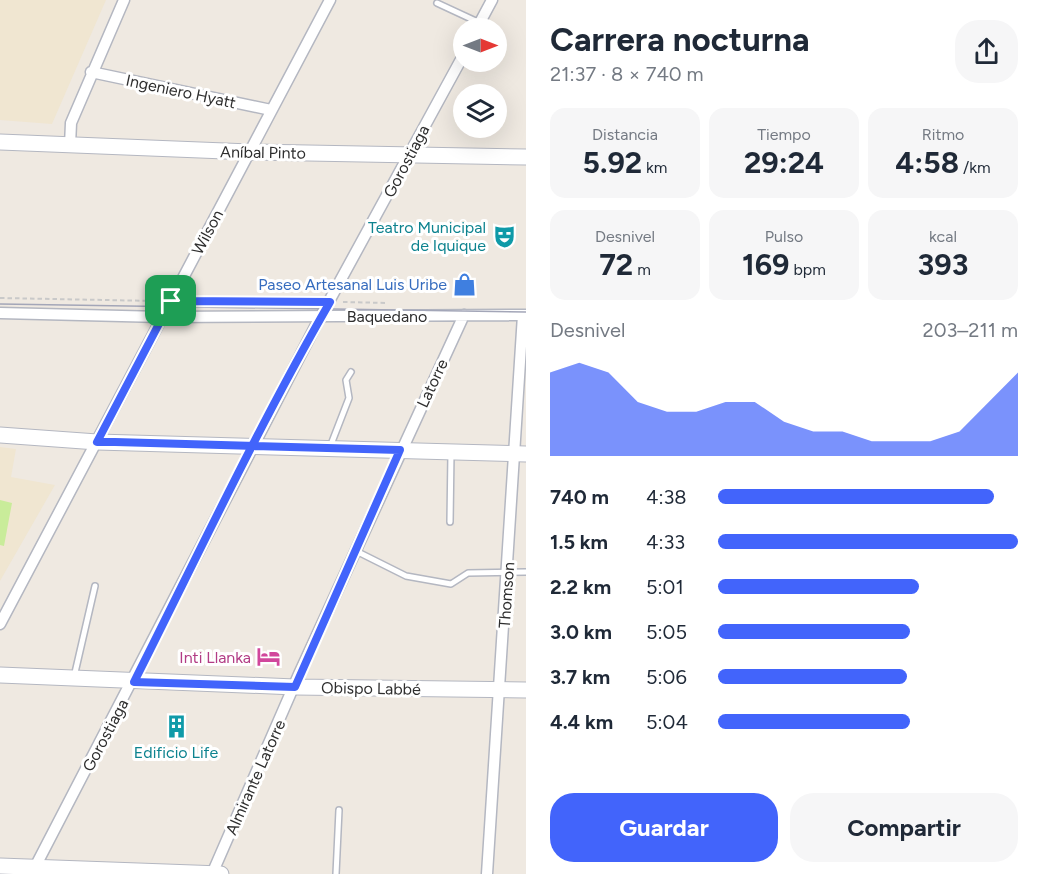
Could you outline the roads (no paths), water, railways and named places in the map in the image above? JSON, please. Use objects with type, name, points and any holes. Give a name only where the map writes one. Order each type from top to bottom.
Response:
[{"type":"street","points":[[70,145],[71,123],[91,72],[124,0]]},
{"type":"street","name":"Wilson","points":[[0,624],[330,0]]},
{"type":"street","points":[[483,18],[492,0]]},
{"type":"street","name":"Ingeniero Hyatt","points":[[91,72],[272,110]]},
{"type":"street","name":"Gorostiaga","points":[[34,871],[322,316],[454,72]]},
{"type":"street","name":"Aníbal Pinto","points":[[0,142],[249,152],[526,157]]},
{"type":"street","name":"Baquedano","points":[[0,313],[162,318],[524,315]]},
{"type":"street","name":"Latorre","points":[[400,450],[464,315]]},
{"type":"street","name":"Thomson","points":[[487,874],[507,572],[520,454],[524,315]]},
{"type":"street","points":[[0,435],[97,442],[520,454]]},
{"type":"street","name":"Almirante Latorre","points":[[212,874],[400,450]]},
{"type":"street","name":"Obispo Labbé","points":[[0,675],[295,687],[526,690]]},
{"type":"street","points":[[0,866],[34,871],[221,874]]},
{"type":"lane","points":[[437,3],[464,18]]},
{"type":"lane","points":[[329,448],[349,398],[346,380],[351,372]]},
{"type":"lane","points":[[450,522],[452,452]]},
{"type":"lane","points":[[355,551],[406,576],[451,584],[468,573],[526,572]]},
{"type":"lane","points":[[74,679],[95,586]]},
{"type":"lane","points":[[336,874],[339,810]]},
{"type":"tram line","points":[[0,304],[526,312]]},
{"type":"place","name":"Teatro Municipal de Iquique","points":[[504,236]]},
{"type":"place","name":"Paseo Artesanal Luis Uribe","points":[[465,284]]},
{"type":"place","name":"Inti Llanka","points":[[269,657]]},
{"type":"place","name":"Edificio Life","points":[[176,727]]}]
